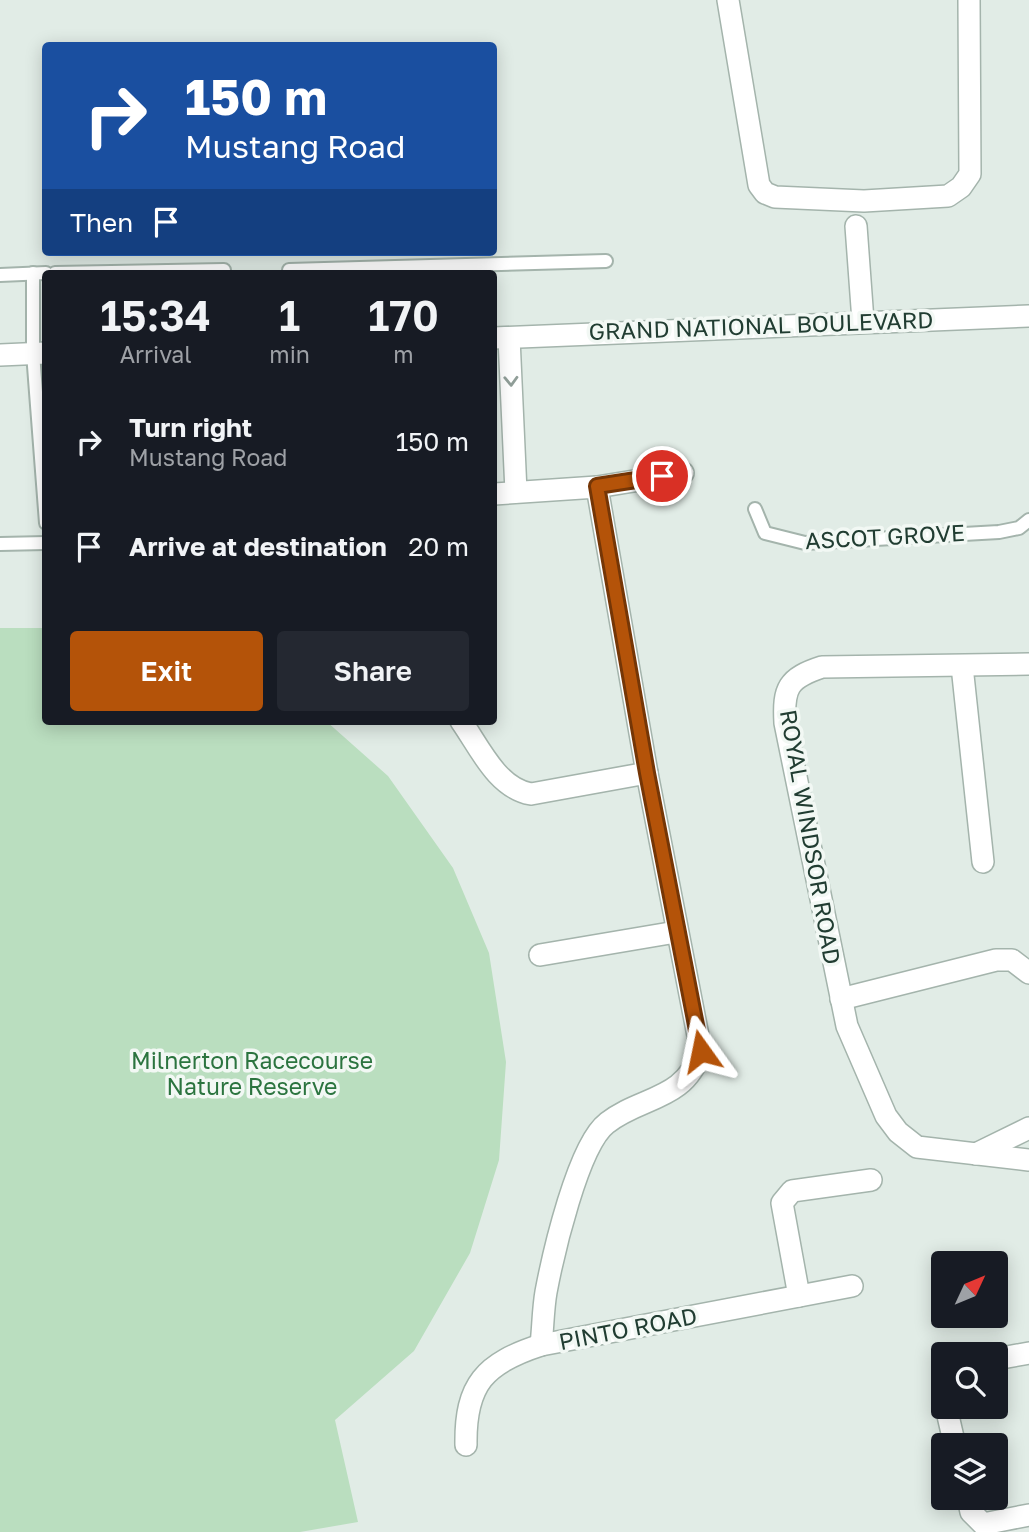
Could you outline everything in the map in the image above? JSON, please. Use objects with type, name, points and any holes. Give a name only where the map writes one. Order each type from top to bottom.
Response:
[{"type":"street","points":[[728,0],[759,185],[765,193],[775,197],[864,201],[948,196],[961,187],[970,174],[968,0]]},
{"type":"street","points":[[856,226],[863,321]]},
{"type":"street","name":"GRAND NATIONAL BOULEVARD","points":[[501,338],[1029,316]]},
{"type":"street","points":[[501,338],[516,492]]},
{"type":"street","points":[[0,355],[39,353]]},
{"type":"street","points":[[497,494],[597,486],[683,472]]},
{"type":"street","points":[[541,1345],[546,1293],[580,1163],[595,1135],[607,1122],[667,1094],[696,1064],[701,1051],[676,932],[597,486]]},
{"type":"street","name":"ROYAL WINDSOR ROAD","points":[[1029,664],[822,667],[806,672],[789,684],[784,704],[785,723],[847,1026],[886,1116],[898,1132],[917,1147],[1029,1160]]},
{"type":"street","points":[[962,666],[983,862]]},
{"type":"street","points":[[464,725],[504,782],[517,792],[531,794],[647,773]]},
{"type":"street","points":[[540,955],[676,932]]},
{"type":"street","points":[[841,999],[996,960],[1012,960],[1029,973]]},
{"type":"street","points":[[976,1154],[1029,1128]]},
{"type":"street","points":[[799,1296],[782,1203],[785,1196],[792,1191],[871,1180]]},
{"type":"street","name":"PINTO ROAD","points":[[466,1445],[465,1417],[472,1393],[490,1370],[508,1356],[541,1345],[852,1286]]},
{"type":"street","points":[[1008,1357],[1029,1353]]},
{"type":"street","points":[[971,1510],[983,1524],[1029,1516]]},
{"type":"lane","points":[[856,226],[864,201]]},
{"type":"lane","points":[[289,270],[422,270],[606,261]]},
{"type":"lane","points":[[0,275],[39,273],[34,292],[42,418]]},
{"type":"lane","name":"ASCOT GROVE","points":[[755,509],[765,533],[805,543],[999,532],[1019,528],[1029,520]]},
{"type":"lane","points":[[0,544],[42,543]]},
{"type":"green space","name":"Milnerton Racecourse Nature Reserve","points":[[0,628],[42,628],[42,725],[331,725],[388,776],[453,868],[489,953],[506,1062],[499,1160],[470,1253],[414,1351],[335,1420],[358,1522],[300,1532],[0,1532]]},
{"type":"route","points":[[662,476],[597,486],[676,932],[701,1051]]}]
